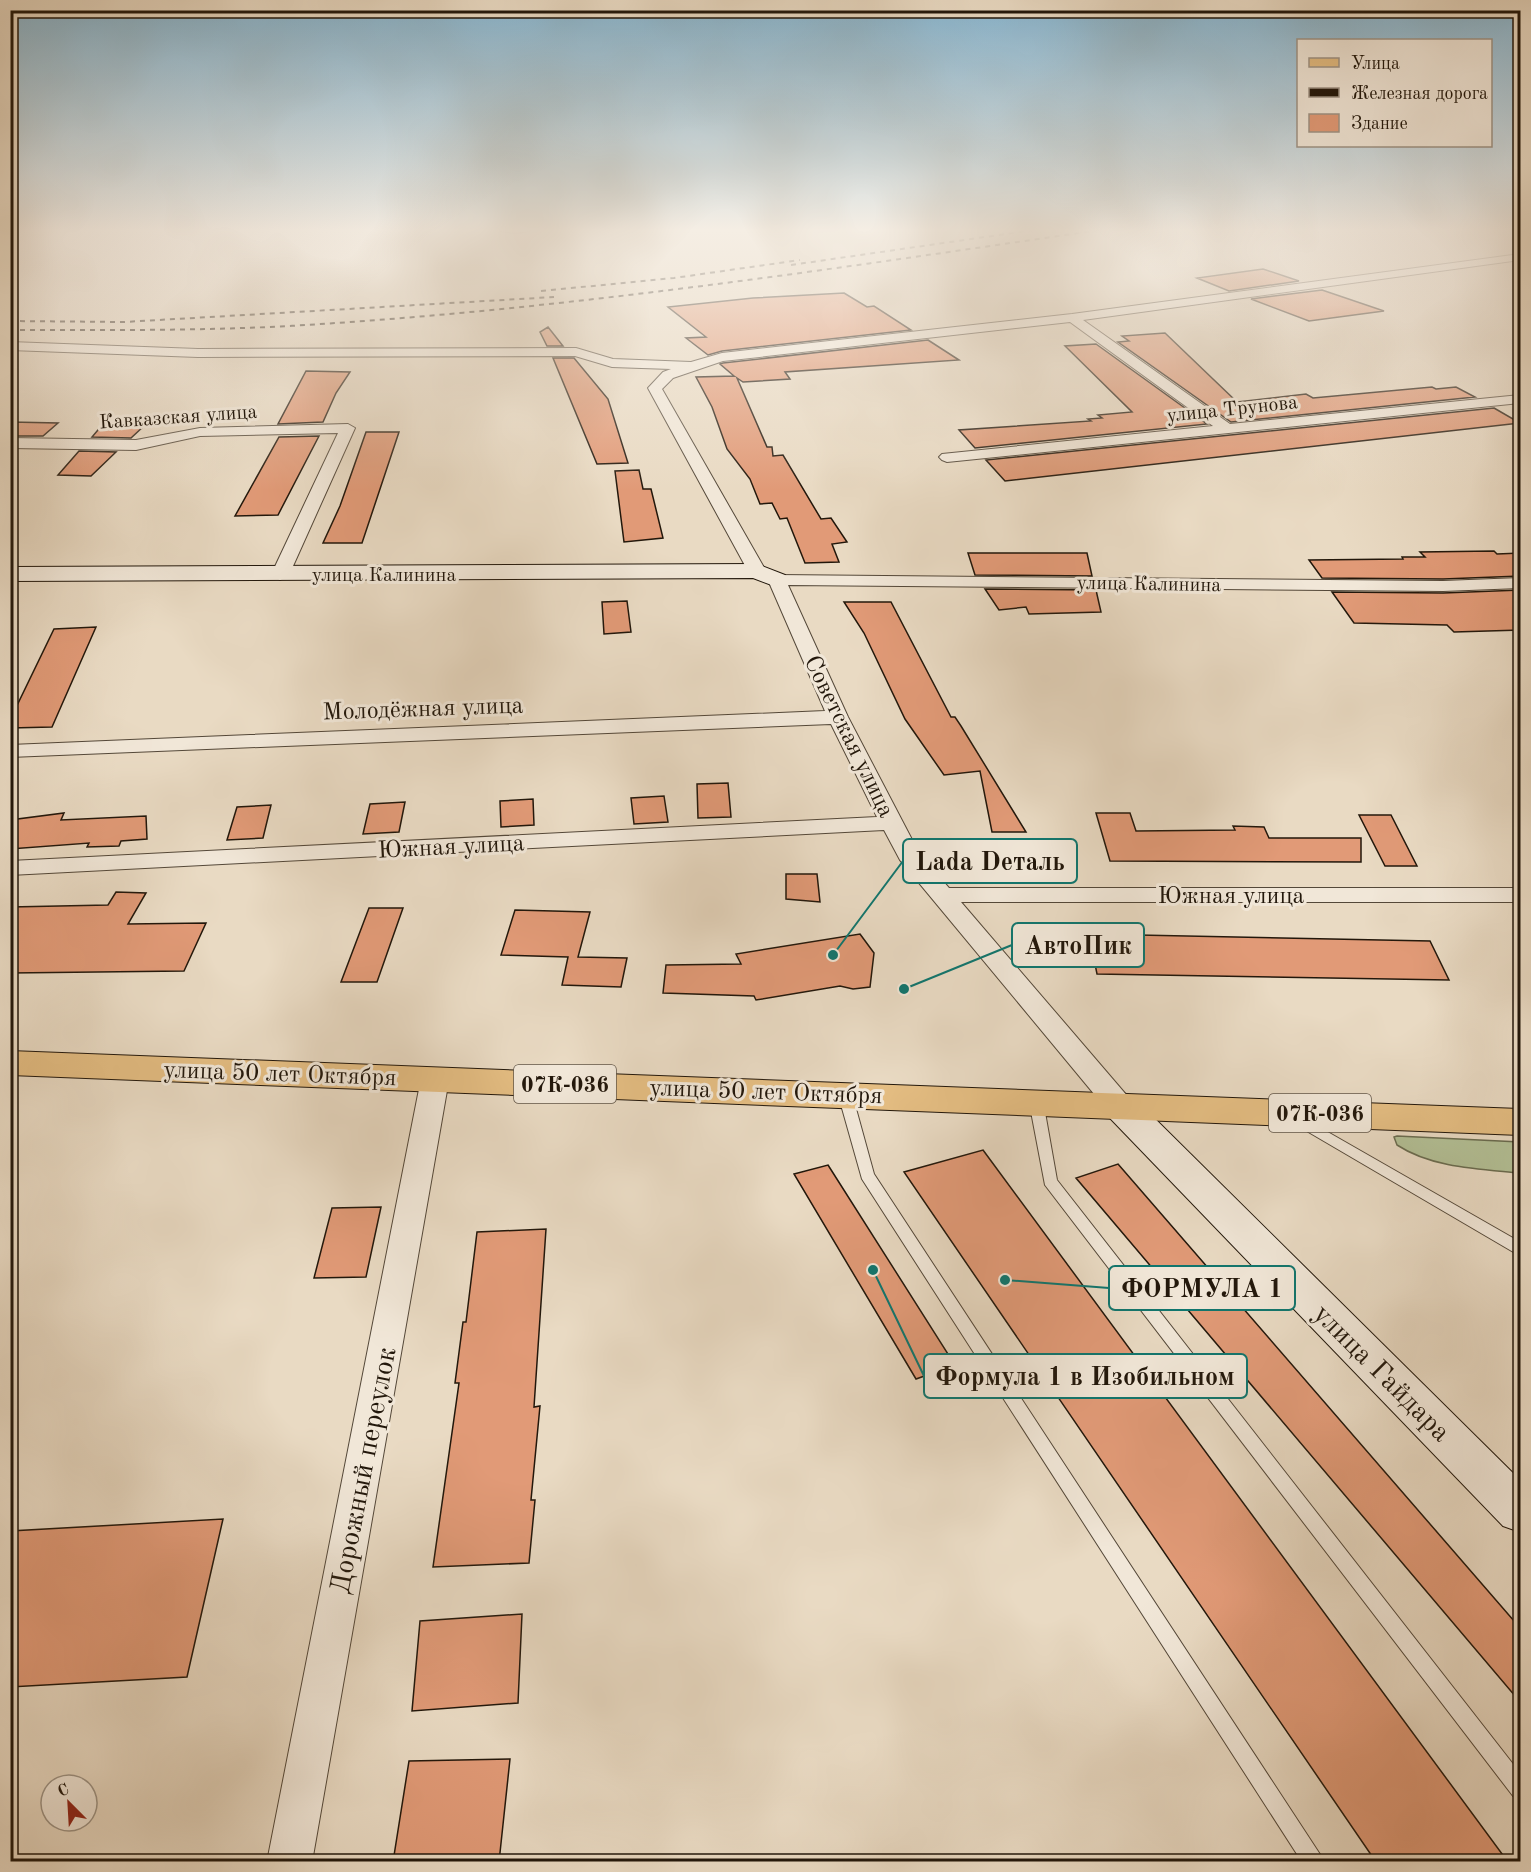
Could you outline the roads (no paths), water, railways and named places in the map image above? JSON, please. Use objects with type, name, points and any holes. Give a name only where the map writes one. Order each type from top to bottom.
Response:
[{"type":"main road","name":"улица 50 лет Октября","points":[[10,1063],[1036,1101],[1521,1122]]},
{"type":"street","points":[[10,346],[198,353],[576,352],[612,363],[692,366],[722,357],[1091,315]]},
{"type":"street","points":[[1072,318],[1229,430]]},
{"type":"street","name":"Советская улица","points":[[692,366],[668,375],[655,388],[767,576],[908,855],[1119,1105]]},
{"type":"street","name":"улица Трунова","points":[[947,457],[1521,399]]},
{"type":"street","name":"Кавказская улица","points":[[10,443],[136,445],[200,432],[348,428],[280,575]]},
{"type":"street","name":"улица Калинина","points":[[10,574],[767,576],[1443,586],[1521,583]]},
{"type":"street","name":"Молодёжная улица","points":[[10,751],[838,717]]},
{"type":"street","name":"Южная улица","points":[[10,868],[892,824]]},
{"type":"street","name":"Южная улица","points":[[942,895],[1521,895]]},
{"type":"street","name":"Дорожный переулок","points":[[289,1862],[435,1079]]},
{"type":"street","name":"улица Гайдара","points":[[1119,1105],[1521,1511]]},
{"type":"lane","points":[[845,1094],[867,1175],[1315,1862]]},
{"type":"lane","points":[[1036,1101],[1050,1181],[1521,1789]]},
{"type":"lane","points":[[1284,1112],[1521,1249]]},
{"type":"railway","points":[[10,321],[124,322],[238,315]]},
{"type":"railway","points":[[10,330],[254,328],[434,315]]},
{"type":"place","name":"Lada Dеталь","points":[[833,955]]},
{"type":"place","name":"АвтоПик","points":[[904,989]]},
{"type":"place","name":"Формула 1 в Изобильном","points":[[873,1270]]},
{"type":"place","name":"ФОРМУЛА 1","points":[[1005,1280]]}]
